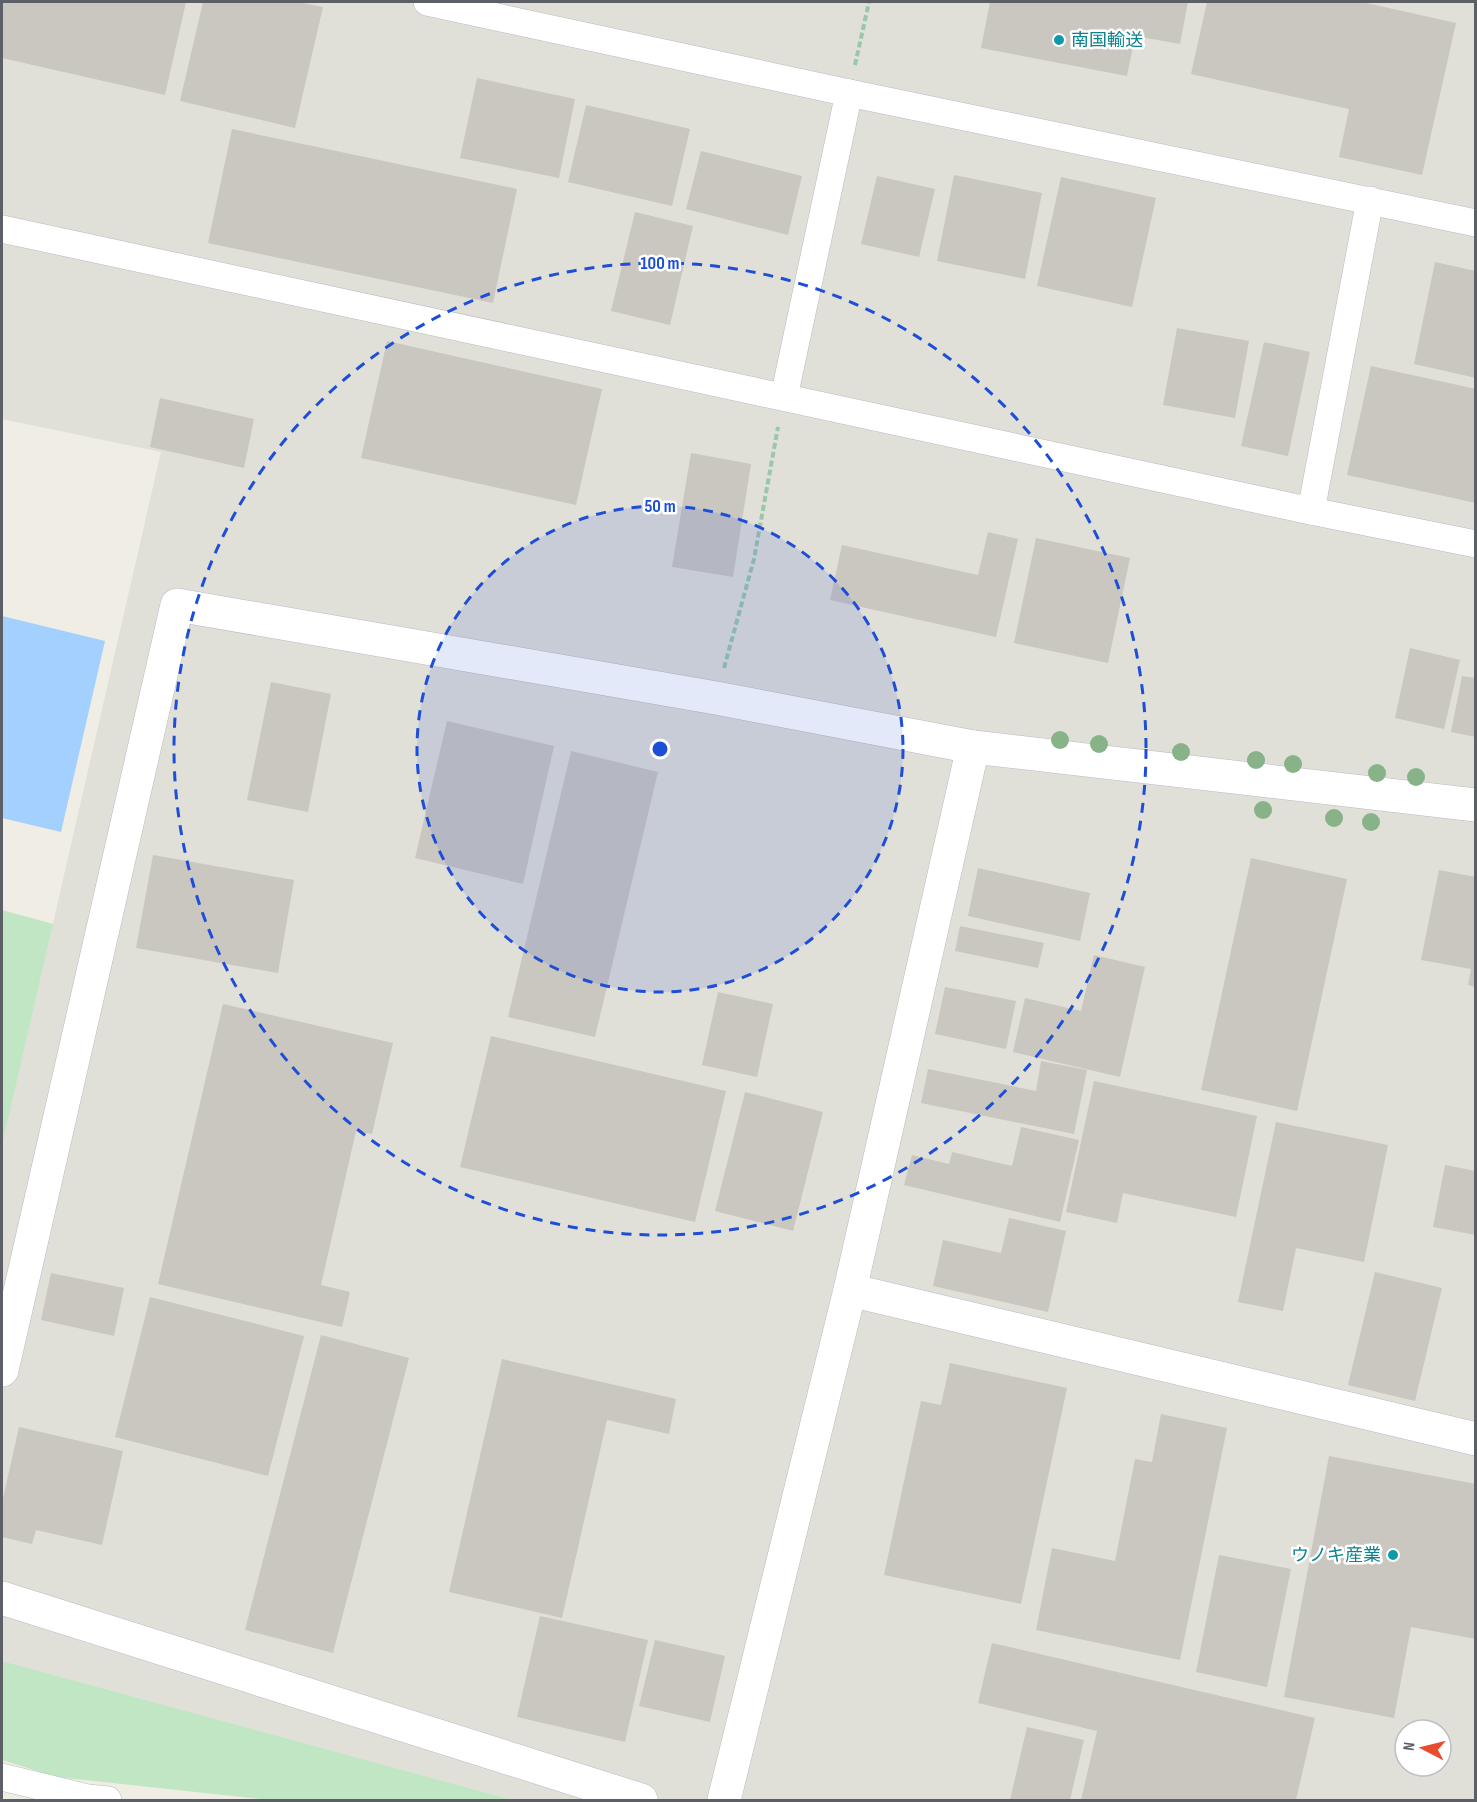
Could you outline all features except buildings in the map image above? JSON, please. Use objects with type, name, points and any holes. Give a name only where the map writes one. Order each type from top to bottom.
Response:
[{"type":"street","points":[[427,2],[1476,224]]},
{"type":"street","points":[[784,398],[849,93]]},
{"type":"street","points":[[1311,510],[1370,200]]},
{"type":"street","points":[[2,229],[784,398],[1476,544]]},
{"type":"street","points":[[2,1370],[177,605],[716,698],[973,747],[1476,805]]},
{"type":"street","points":[[724,1800],[850,1290],[973,747]]},
{"type":"street","points":[[850,1290],[1476,1439]]},
{"type":"street","points":[[2,1598],[641,1800]]},
{"type":"street","points":[[2,1778],[88,1798],[108,1800]]},
{"type":"path","points":[[849,93],[869,2]]},
{"type":"path","points":[[716,698],[754,559],[784,398]]},
{"type":"shaded area","points":[[2,2],[1475,2],[1475,1800],[513,1800],[2,1661],[2,1146],[161,452],[2,419]]},
{"type":"green space","points":[[2,910],[53,924],[2,1146]]},
{"type":"green space","points":[[2,1661],[513,1800],[270,1800],[57,1777],[2,1760]]},
{"type":"water","points":[[2,616],[105,641],[61,832],[2,818]]},
{"type":"place","name":"南国輸送","points":[[1059,40]]},
{"type":"place","name":"ウノキ産業","points":[[1393,1555]]}]
